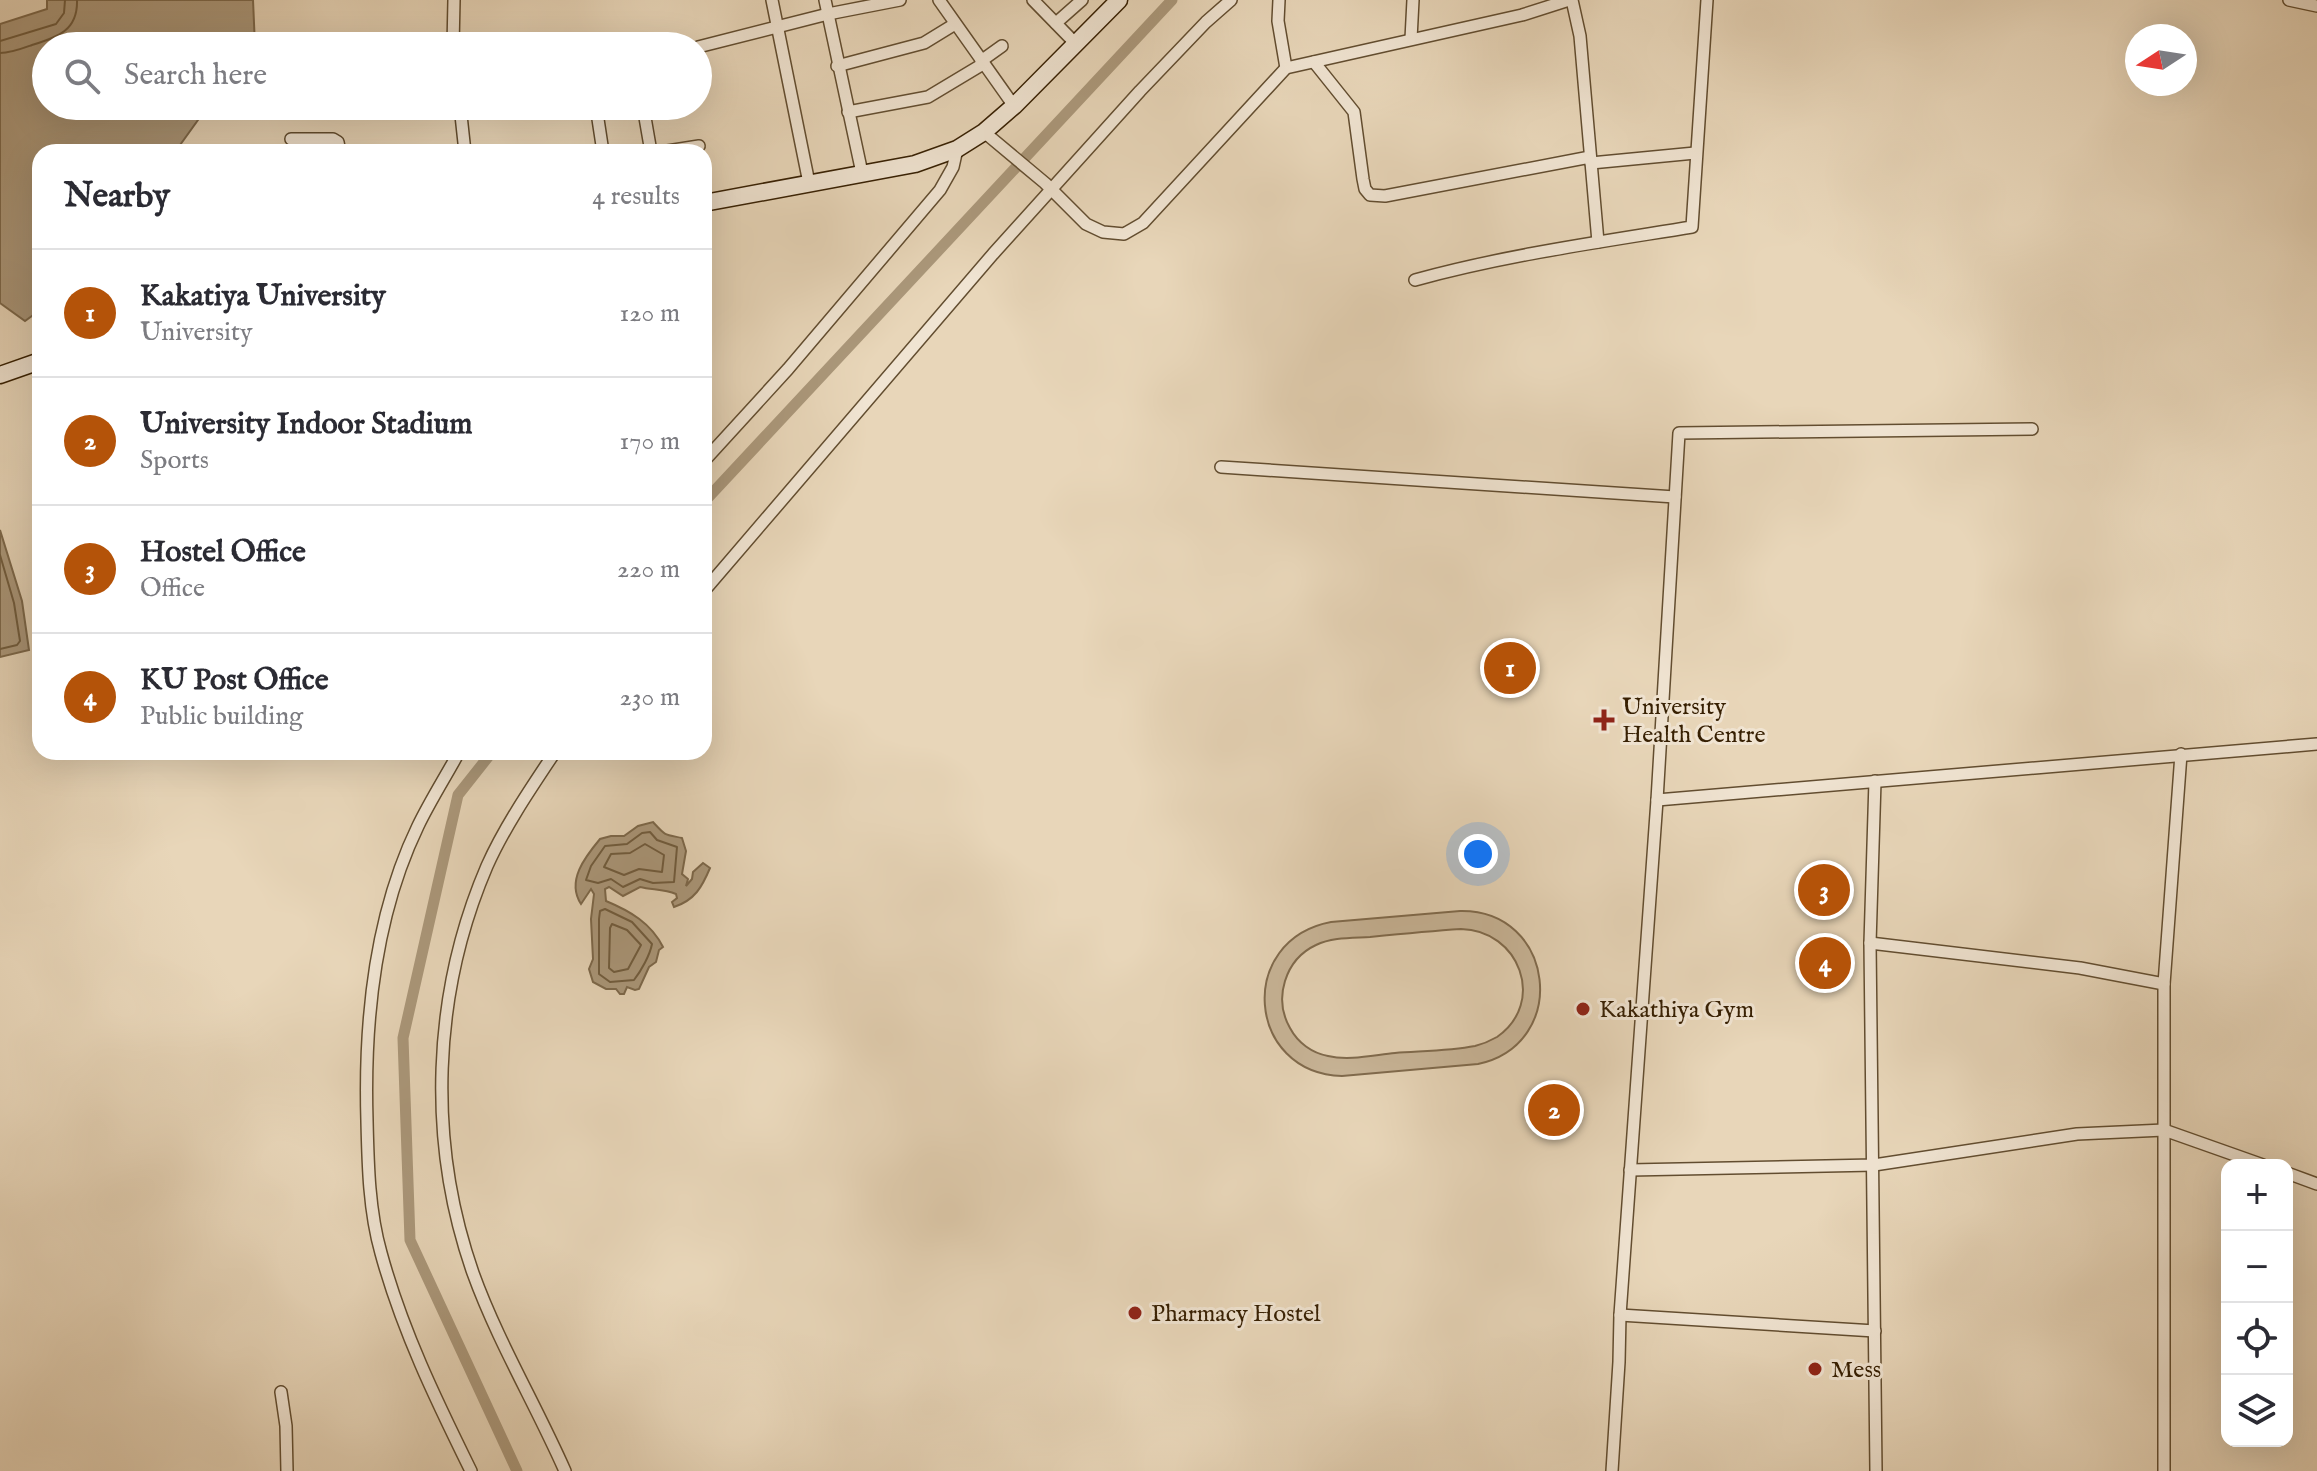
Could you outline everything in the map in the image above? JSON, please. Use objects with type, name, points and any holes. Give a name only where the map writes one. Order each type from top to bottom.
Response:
[{"type":"street","points":[[453,32],[454,0]]},
{"type":"street","points":[[772,0],[809,183]]},
{"type":"street","points":[[825,0],[862,173]]},
{"type":"street","points":[[712,43],[828,14],[900,0]]},
{"type":"street","points":[[939,0],[1014,106]]},
{"type":"street","points":[[1033,0],[1075,43]]},
{"type":"street","points":[[1056,23],[1082,0]]},
{"type":"street","points":[[712,201],[915,164],[990,136],[1014,106],[1119,0]]},
{"type":"street","points":[[712,582],[1049,186],[1206,22],[1231,0]]},
{"type":"street","points":[[1279,0],[1278,21],[1286,68]]},
{"type":"street","points":[[1411,39],[1413,0]]},
{"type":"street","points":[[990,136],[1049,186],[1086,224],[1103,232],[1124,234],[1143,223],[1286,68],[1522,15],[1571,0],[1580,36],[1598,242]]},
{"type":"street","points":[[1415,280],[1450,270],[1692,227],[1707,0]]},
{"type":"street","points":[[2289,0],[2317,6]]},
{"type":"street","points":[[837,66],[924,43],[955,24]]},
{"type":"street","points":[[848,112],[928,97],[982,63],[1002,46]]},
{"type":"street","points":[[1314,62],[1354,112],[1363,179],[1370,195],[1385,196],[1591,160],[1695,153]]},
{"type":"street","points":[[462,120],[464,144]]},
{"type":"street","points":[[598,120],[602,144]]},
{"type":"street","points":[[645,120],[650,144]]},
{"type":"street","points":[[291,139],[333,139],[338,144]]},
{"type":"street","points":[[712,452],[788,369],[940,190],[953,167],[957,149]]},
{"type":"street","points":[[0,375],[32,364]]},
{"type":"street","points":[[1612,1471],[1679,433],[2032,429]]},
{"type":"street","points":[[1221,467],[1675,497]]},
{"type":"street","points":[[1657,800],[2317,744]]},
{"type":"street","points":[[2164,1471],[2164,984],[2181,754]]},
{"type":"street","points":[[455,760],[417,827],[389,903],[369,1011],[365,1059],[369,1189],[380,1252],[419,1365],[471,1471]]},
{"type":"street","points":[[550,760],[528,792],[488,865],[455,959],[441,1047],[449,1183],[473,1273],[565,1471]]},
{"type":"street","points":[[1875,781],[1870,943],[1876,1471]]},
{"type":"street","points":[[1870,943],[2080,968],[2164,984]]},
{"type":"street","points":[[1630,1170],[1874,1165],[2077,1134],[2164,1130],[2246,1159]]},
{"type":"street","points":[[2293,1175],[2317,1184]]},
{"type":"street","points":[[1620,1315],[1875,1331]]},
{"type":"street","points":[[281,1392],[286,1426],[287,1471]]},
{"type":"shaded area","points":[[1460,911],[1492,916],[1516,931],[1532,953],[1540,979],[1538,1006],[1528,1031],[1508,1052],[1478,1064],[1342,1076],[1310,1069],[1286,1053],[1271,1031],[1265,1005],[1267,978],[1279,953],[1300,934],[1331,922]],"holes":[[[1461,929],[1481,932],[1498,941],[1511,954],[1520,970],[1523,988],[1521,1006],[1512,1022],[1489,1041],[1455,1049],[1336,1057],[1322,1055],[1306,1046],[1287,1023],[1282,999],[1287,975],[1301,955],[1316,945],[1342,938]]]},
{"type":"water","points":[[47,0],[253,0],[254,32],[32,32],[32,120],[198,120],[181,144],[32,144],[32,316],[25,321],[0,303],[0,24],[47,9]]},
{"type":"water","points":[[0,530],[22,601],[29,650],[0,657]]},
{"type":"water","points":[[653,822],[665,834],[682,838],[686,851],[682,874],[688,879],[686,886],[693,872],[703,863],[710,868],[697,892],[674,907],[672,902],[677,898],[672,892],[640,887],[623,896],[609,887],[605,889],[606,901],[639,919],[663,947],[639,989],[627,987],[624,994],[620,994],[616,989],[606,989],[593,982],[589,969],[593,959],[591,919],[594,894],[591,889],[581,904],[576,878],[583,861],[600,839],[624,836],[638,826]]},
{"type":"waterway","points":[[712,493],[1172,0]]},
{"type":"waterway","points":[[486,760],[458,795],[403,1038],[410,1240],[517,1471]]},
{"type":"place","name":"Kakatiya University","points":[[1510,668]]},
{"type":"place","name":"University Health Centre","points":[[1604,720]]},
{"type":"place","name":"Hostel Office","points":[[1824,890]]},
{"type":"place","name":"KU Post Office","points":[[1825,963]]},
{"type":"place","name":"Kakathiya Gym","points":[[1583,1009]]},
{"type":"place","name":"University Indoor Stadium","points":[[1554,1110]]},
{"type":"place","name":"Pharmacy Hostel","points":[[1135,1313]]},
{"type":"place","name":"Mess","points":[[1815,1369]]}]
